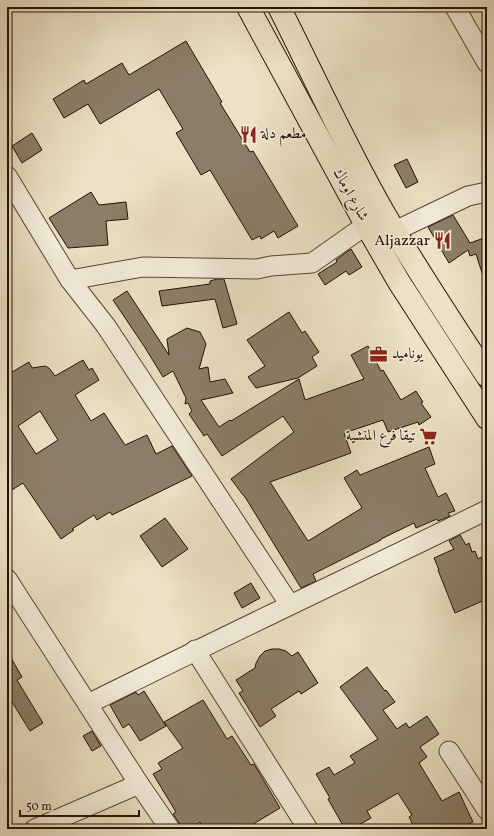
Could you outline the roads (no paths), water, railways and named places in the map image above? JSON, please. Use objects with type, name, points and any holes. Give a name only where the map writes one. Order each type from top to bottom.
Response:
[{"type":"main road","name":"شارع اوماك","points":[[248,7],[366,225],[399,282],[487,418]]},
{"type":"main road","name":"شارع اوماك","points":[[279,7],[349,148],[395,231],[422,277],[487,376]]},
{"type":"street","points":[[455,7],[487,63]]},
{"type":"street","points":[[7,176],[70,280],[106,326],[290,605]]},
{"type":"street","points":[[395,231],[468,196],[487,192]]},
{"type":"street","points":[[70,280],[143,267],[257,269],[271,266],[312,263],[366,225]]},
{"type":"street","points":[[88,704],[195,650],[487,510]]},
{"type":"street","points":[[7,579],[139,784],[170,829]]},
{"type":"street","points":[[195,650],[308,829]]},
{"type":"street","points":[[449,751],[487,810]]},
{"type":"street","points":[[39,828],[139,784]]},
{"type":"place","name":"مطعم دلة","points":[[248,134]]},
{"type":"place","name":"Aljazzar","points":[[443,241]]},
{"type":"place","name":"يوناميد","points":[[379,354]]},
{"type":"place","name":"تيقا فرع المنشية","points":[[429,436]]}]
